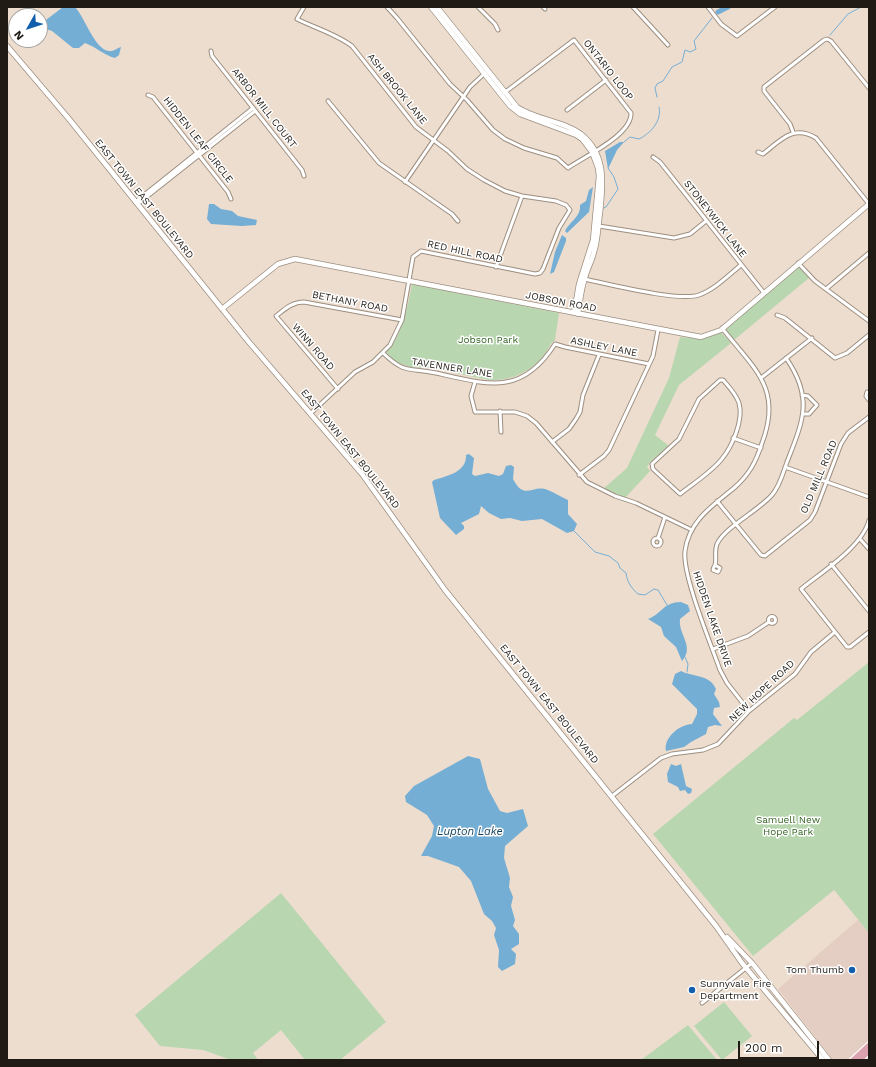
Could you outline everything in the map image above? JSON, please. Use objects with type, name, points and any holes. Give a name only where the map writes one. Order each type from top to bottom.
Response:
[{"type":"main road","points":[[853,1060],[869,1045]]},
{"type":"main road","points":[[860,1060],[869,1051]]},
{"type":"street","name":"ASH BROOK LANE","points":[[304,7],[297,19],[316,29],[342,39],[352,46],[416,127],[479,177],[505,190],[522,196],[556,201],[566,205],[570,209],[570,213],[559,228],[543,269],[540,273]]},
{"type":"street","points":[[387,7],[450,84],[487,124],[505,139],[524,148],[552,155],[568,168],[593,151]]},
{"type":"street","points":[[431,7],[486,73],[522,111],[577,132],[587,140],[600,164],[603,178],[594,252],[584,279],[576,314]]},
{"type":"street","points":[[437,7],[510,106],[520,114],[576,135],[593,151],[599,176],[597,203],[593,240],[581,279],[576,314]]},
{"type":"street","points":[[478,7],[495,24],[498,30]]},
{"type":"street","points":[[633,7],[668,46]]},
{"type":"street","points":[[708,7],[721,24],[737,36],[775,7]]},
{"type":"street","points":[[793,132],[790,124],[764,91],[764,87],[827,39],[831,40],[869,88]]},
{"type":"street","name":"ONTARIO LOOP","points":[[504,93],[574,40],[631,113],[632,119],[618,137],[593,151]]},
{"type":"street","name":"EAST TOWN EAST BOULEVARD","points":[[7,46],[69,119],[222,309],[311,413],[380,497],[445,590],[716,926],[746,968],[823,1060]]},
{"type":"street","name":"ARBOR MILL COURT","points":[[211,51],[212,56],[302,170],[304,176]]},
{"type":"street","points":[[405,182],[470,87],[486,73]]},
{"type":"street","points":[[567,110],[606,80]]},
{"type":"street","name":"HIDDEN LEAF CIRCLE","points":[[148,95],[153,97],[199,154],[228,192],[231,199]]},
{"type":"street","points":[[328,101],[378,163],[452,214],[458,221]]},
{"type":"street","points":[[136,203],[254,109]]},
{"type":"street","points":[[758,152],[763,154],[785,136],[793,132],[809,134],[816,138],[869,204]]},
{"type":"street","name":"STONEYWICK LANE","points":[[653,157],[660,162],[764,293]]},
{"type":"street","points":[[496,266],[522,196]]},
{"type":"street","name":"JOBSON ROAD","points":[[222,309],[278,264],[295,259],[658,330],[701,337],[712,334],[722,328],[798,262],[869,204]]},
{"type":"street","points":[[598,226],[674,238],[690,234],[706,221]]},
{"type":"street","name":"RED HILL ROAD","points":[[410,282],[414,257],[421,251],[535,274],[540,273]]},
{"type":"street","points":[[826,289],[869,253]]},
{"type":"street","points":[[798,262],[811,278],[869,321]]},
{"type":"street","points":[[584,279],[664,294],[690,297],[708,291],[741,265]]},
{"type":"street","points":[[311,413],[355,372],[373,362],[383,353],[396,335],[402,320],[410,282]]},
{"type":"street","name":"BETHANY ROAD","points":[[276,316],[290,305],[297,302],[304,302],[402,320]]},
{"type":"street","points":[[777,315],[785,318],[812,338],[835,358],[848,353],[869,335]]},
{"type":"street","name":"WINN ROAD","points":[[276,316],[338,389]]},
{"type":"street","name":"HIDDEN LAKE DRIVE","points":[[722,328],[761,378],[770,402],[769,425],[751,472],[698,518],[692,530],[685,553],[686,571],[727,683],[750,711]]},
{"type":"street","points":[[579,476],[604,456],[609,450],[653,356],[658,330]]},
{"type":"street","points":[[761,378],[812,338]]},
{"type":"street","name":"TAVENNER LANE","points":[[383,353],[401,368],[431,372],[475,382],[504,383],[524,376],[542,363],[555,344]]},
{"type":"street","name":"ASHLEY LANE","points":[[555,344],[599,355],[649,364]]},
{"type":"street","points":[[552,442],[569,429],[580,412],[583,395],[599,355]]},
{"type":"street","points":[[715,565],[714,555],[717,544],[723,534],[772,495],[778,486],[802,424],[802,396],[797,374],[786,358]]},
{"type":"street","points":[[720,380],[723,380],[736,395],[741,411],[738,427],[733,438],[726,454],[720,462],[680,494],[651,466],[679,439],[703,394],[720,380]]},
{"type":"street","points":[[475,382],[471,396],[474,412],[515,412],[527,416],[536,423],[579,476],[587,482],[692,530]]},
{"type":"street","points":[[867,392],[866,396],[869,400]]},
{"type":"street","points":[[802,396],[808,396],[817,405],[809,414],[803,414]]},
{"type":"street","points":[[500,411],[500,432]]},
{"type":"street","name":"OLD MILL ROAD","points":[[736,525],[764,557],[810,520],[841,444],[848,433],[869,417]]},
{"type":"street","points":[[733,438],[761,448]]},
{"type":"street","points":[[785,467],[869,497]]},
{"type":"street","points":[[717,501],[736,525]]},
{"type":"street","points":[[658,538],[665,517]]},
{"type":"street","points":[[869,520],[867,528],[860,539],[801,588],[847,647],[850,647],[869,632]]},
{"type":"street","points":[[860,539],[869,549]]},
{"type":"street","points":[[831,564],[869,611]]},
{"type":"street","points":[[713,648],[748,636],[769,622]]},
{"type":"street","name":"NEW HOPE ROAD","points":[[612,796],[661,758],[672,754],[703,750],[718,744],[750,711],[795,674],[811,652],[835,632]]},
{"type":"street","name":"EAST TOWN EAST BOULEVARD","points":[[716,926],[752,963],[806,1029],[829,1060]]},
{"type":"street","points":[[702,1003],[752,963]]},
{"type":"street","points":[[776,1003],[781,999]]},
{"type":"street","points":[[801,1034],[806,1029]]},
{"type":"shaded area","points":[[858,920],[869,933],[869,1040],[847,1060],[833,1060],[778,989]]},
{"type":"green space","points":[[798,266],[809,278],[734,340],[724,328]]},
{"type":"green space","name":"Jobson Park","points":[[412,284],[559,313],[555,340],[539,361],[527,371],[505,379],[489,380],[430,368],[410,367],[396,362],[386,352],[397,337],[404,320]]},
{"type":"green space","points":[[720,331],[731,343],[679,385],[655,435],[669,446],[650,462],[647,467],[650,471],[625,498],[603,489],[627,468],[669,378],[680,337],[704,339]]},
{"type":"green space","name":"Samuell New Hope Park","points":[[869,662],[869,933],[834,890],[753,956],[653,834],[794,718],[797,720]]},
{"type":"green space","points":[[281,893],[386,1022],[340,1060],[305,1060],[281,1030],[253,1053],[258,1060],[231,1060],[203,1050],[160,1046],[135,1015]]},
{"type":"green space","points":[[724,1002],[752,1036],[722,1060],[694,1026]]},
{"type":"green space","points":[[688,1025],[717,1060],[641,1060]]},
{"type":"water","points":[[63,7],[75,7],[99,45],[110,51],[121,47],[119,55],[115,58],[111,57],[85,43],[79,48],[73,48],[52,31],[48,30],[48,18]]},
{"type":"water","points":[[620,142],[624,142],[617,150],[608,169],[605,151]]},
{"type":"water","points":[[593,187],[589,212],[567,233],[565,231],[579,213],[580,205],[586,201],[589,190]]},
{"type":"water","points":[[209,204],[214,204],[221,209],[232,211],[238,216],[257,220],[256,225],[242,226],[211,224],[207,219]]},
{"type":"water","points":[[562,235],[566,238],[566,241],[554,272],[550,274],[555,252]]},
{"type":"water","points":[[469,454],[474,458],[472,474],[475,476],[488,473],[499,476],[503,474],[506,466],[511,465],[514,467],[513,479],[524,491],[545,489],[568,500],[568,514],[577,524],[574,531],[567,533],[542,519],[522,521],[510,518],[501,519],[489,513],[481,506],[479,514],[461,523],[464,526],[464,529],[456,535],[440,518],[432,482],[450,475],[460,469],[463,466],[466,455]]},
{"type":"water","points":[[681,602],[688,605],[690,611],[680,619],[681,630],[687,645],[686,656],[682,661],[676,647],[664,636],[661,627],[648,619],[653,617],[666,606]]},
{"type":"water","points":[[681,671],[705,678],[713,684],[716,689],[714,694],[720,707],[714,708],[713,714],[722,726],[715,725],[708,727],[706,734],[684,747],[666,751],[667,741],[673,733],[682,726],[692,724],[697,714],[697,709],[672,684],[675,674]]},
{"type":"water","name":"Lupton Lake","points":[[468,756],[480,759],[488,789],[500,811],[507,813],[523,809],[528,826],[505,846],[504,858],[510,878],[509,887],[513,897],[511,906],[515,920],[513,926],[519,934],[519,944],[511,949],[516,954],[515,964],[502,971],[498,967],[499,950],[494,935],[496,928],[492,921],[484,914],[471,881],[459,867],[428,856],[421,856],[432,836],[434,826],[427,815],[406,802],[405,796],[414,786]]},
{"type":"water","points":[[671,764],[676,766],[681,764],[686,786],[692,789],[691,793],[688,794],[685,790],[680,791],[678,787],[668,782],[667,774]]},
{"type":"waterway","points":[[718,12],[728,7]]},
{"type":"waterway","points":[[830,35],[848,14],[861,7]]},
{"type":"waterway","points":[[657,97],[655,88],[657,84],[663,81],[672,67],[682,62],[685,50],[690,52],[696,49],[694,41],[712,18]]},
{"type":"waterway","points":[[624,142],[630,137],[639,139],[648,133],[657,122],[659,117],[659,107]]},
{"type":"waterway","points":[[604,208],[618,189],[614,177],[608,168]]},
{"type":"waterway","points":[[574,531],[595,552],[609,556],[618,563],[620,568],[626,573],[630,585],[638,594],[645,595],[654,589],[658,590],[667,605]]},
{"type":"waterway","points":[[685,657],[688,664],[687,672]]},
{"type":"place","name":"Tom Thumb","points":[[852,970]]},
{"type":"place","name":"Sunnyvale Fire Department","points":[[692,990]]}]
